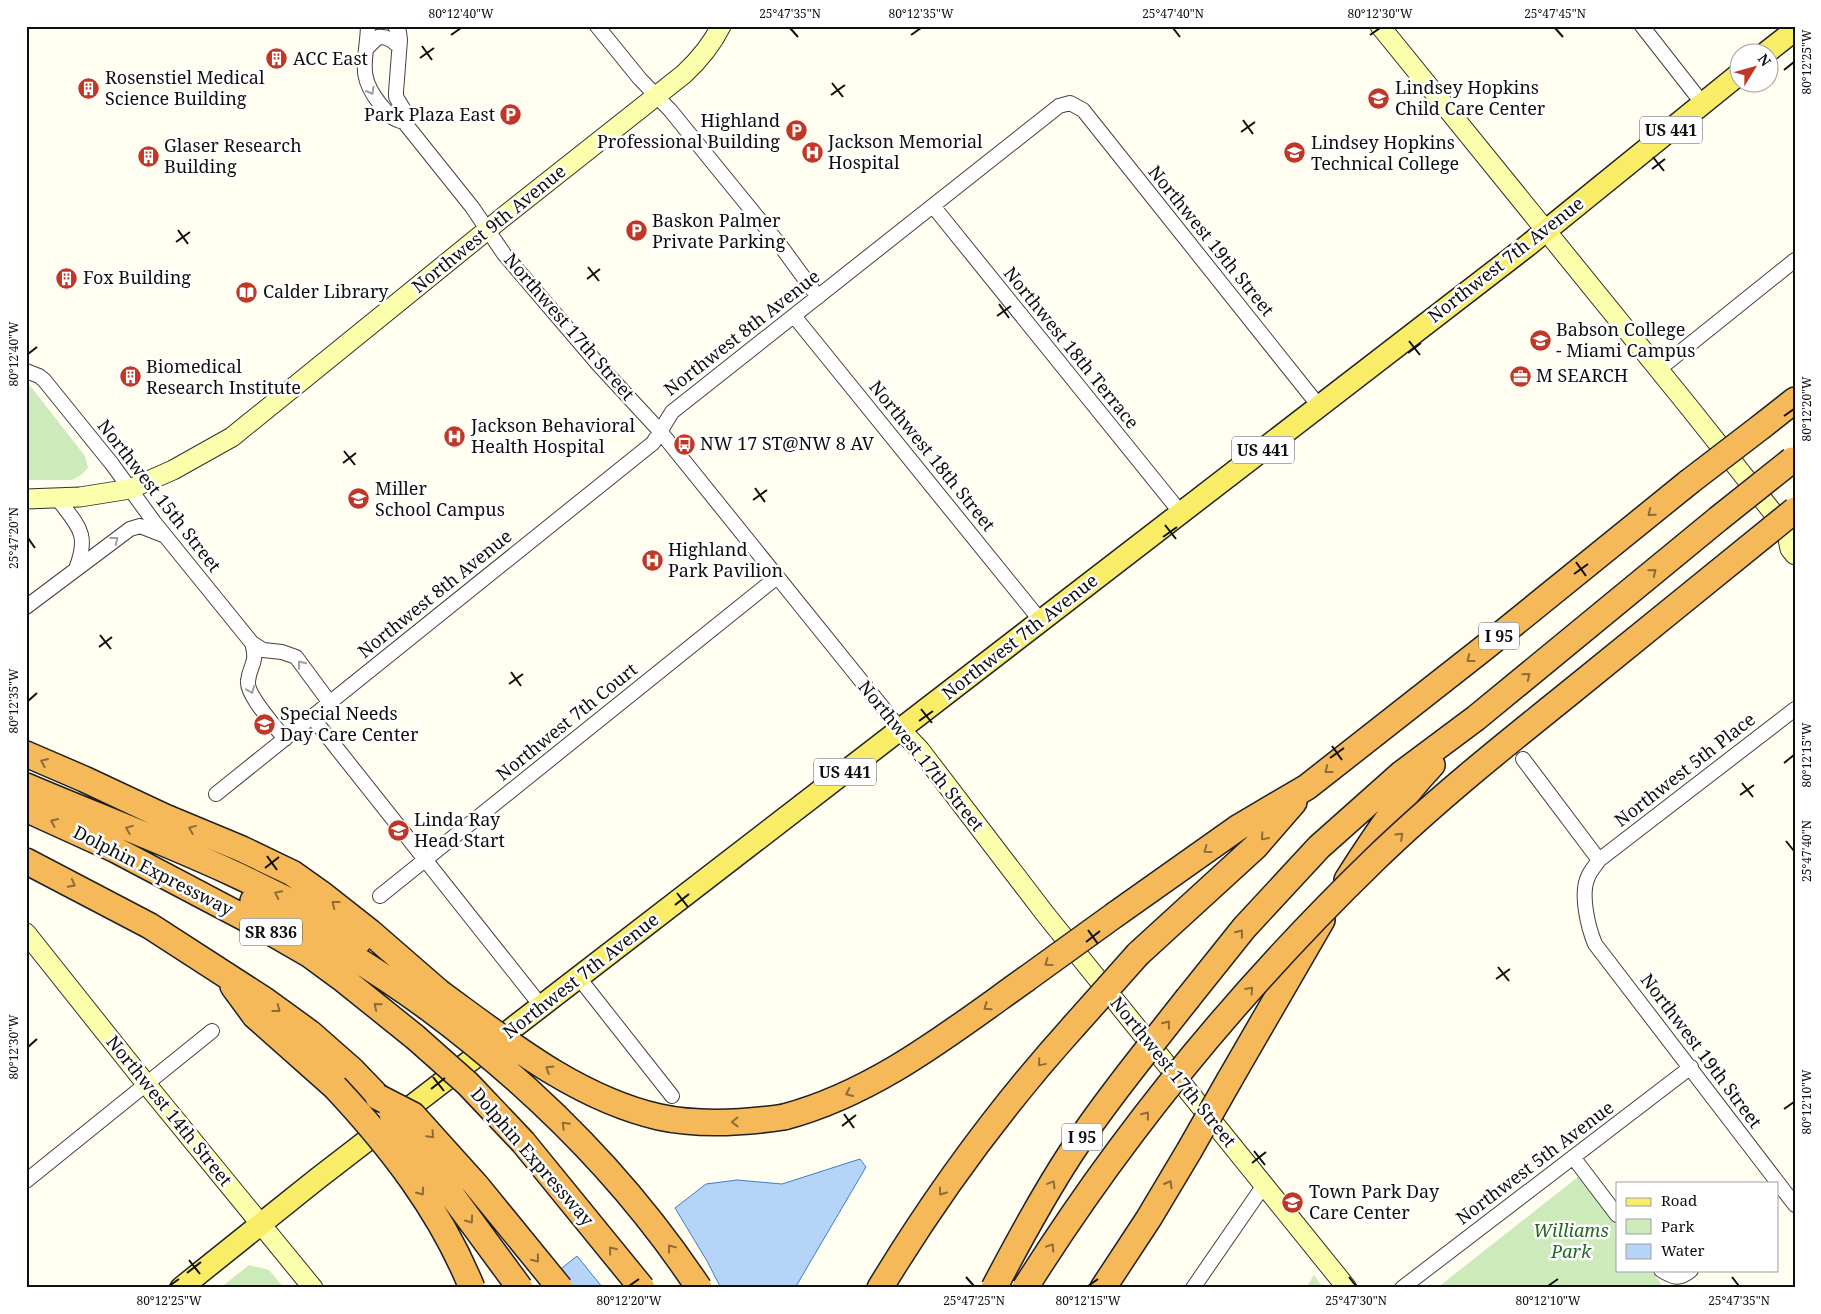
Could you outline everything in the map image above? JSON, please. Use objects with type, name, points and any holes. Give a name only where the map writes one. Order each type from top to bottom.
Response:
[{"type":"highway","name":"I 95","points":[[880,1288],[914,1232],[974,1146],[1043,1060],[1138,954],[1254,847],[1307,786],[1484,648],[1689,482],[1795,400]]},
{"type":"highway","name":"I 95","points":[[994,1288],[1029,1222],[1070,1155],[1130,1071],[1244,928],[1319,847],[1401,774],[1476,718],[1793,459]]},
{"type":"highway","points":[[1025,1288],[1084,1200],[1165,1091],[1225,1019],[1322,912],[1375,860],[1485,762],[1792,524]]},
{"type":"highway","points":[[1103,1288],[1149,1218],[1300,956],[1378,831],[1413,786],[1476,718]]},
{"type":"highway","points":[[26,754],[292,873],[370,932],[457,1029],[514,1077],[577,1138],[651,1222],[699,1288]]},
{"type":"highway","points":[[26,786],[210,863],[294,902],[336,926],[433,1000]]},
{"type":"highway","points":[[114,849],[141,851],[230,890],[283,916],[390,980],[433,1000],[551,1070],[607,1099],[660,1117],[708,1122],[753,1122],[811,1110],[880,1078],[934,1045],[1239,827],[1307,786]]},
{"type":"highway","name":"Dolphin Expressway","points":[[26,809],[114,849],[237,913],[310,955],[350,985],[468,1084],[523,1142],[642,1288]]},
{"type":"highway","points":[[28,861],[150,926],[222,972],[255,1016],[343,1079],[413,1114],[476,1185],[560,1288]]},
{"type":"highway","points":[[343,1079],[384,1141],[424,1196],[446,1233],[472,1288]]},
{"type":"highway","points":[[378,1097],[410,1136],[520,1288]]},
{"type":"highway","points":[[1123,1288],[1140,1252],[1149,1218]]},
{"type":"main road","points":[[1778,43],[1795,30]]},
{"type":"main road","name":"Northwest 7th Avenue","points":[[180,1288],[260,1224],[1546,231],[1728,83]]},
{"type":"street","points":[[368,26],[364,70],[366,83],[370,91],[392,118],[404,122],[404,110],[396,97],[399,32],[395,26]]},
{"type":"street","points":[[597,26],[640,79],[670,110],[780,245],[818,297]]},
{"type":"street","name":"Northwest 9th Avenue","points":[[26,499],[80,497],[130,489],[173,470],[232,437],[691,67],[716,36],[721,26]]},
{"type":"street","points":[[1380,26],[1658,370],[1792,524],[1790,549],[1795,555]]},
{"type":"street","points":[[1642,26],[1703,104]]},
{"type":"street","points":[[366,49],[378,37],[384,36],[393,40],[399,47]]},
{"type":"street","name":"Northwest 8th Avenue","points":[[216,794],[653,443],[659,430],[672,412],[1060,106],[1070,103]]},
{"type":"street","name":"Northwest 19th Street","points":[[1070,103],[1084,110],[1319,406]]},
{"type":"street","name":"Northwest 17th Street","points":[[404,122],[472,207],[504,254],[598,364],[659,430],[900,729],[920,750],[1052,922],[1347,1288]]},
{"type":"street","name":"Northwest 18th Terrace","points":[[932,206],[1181,513]]},
{"type":"street","points":[[1658,370],[1795,260]]},
{"type":"street","name":"Northwest 18th Street","points":[[794,316],[1041,621]]},
{"type":"street","name":"Northwest 15th Street","points":[[30,372],[44,380],[252,644]]},
{"type":"street","points":[[57,498],[76,523],[82,536],[83,547],[76,569]]},
{"type":"street","points":[[26,607],[130,529],[140,526],[165,535]]},
{"type":"street","name":"Northwest 7th Court","points":[[380,896],[777,577]]},
{"type":"street","points":[[252,644],[263,650],[290,654],[296,657],[330,702]]},
{"type":"street","points":[[252,644],[255,655],[248,686],[259,705],[285,739]]},
{"type":"street","name":"Northwest 5th Place","points":[[1586,915],[1585,887],[1588,877],[1599,860],[1795,709]]},
{"type":"street","points":[[312,717],[542,1007]]},
{"type":"street","points":[[1523,759],[1599,860]]},
{"type":"street","name":"Northwest 19th Street","points":[[1586,915],[1595,944],[1777,1182]]},
{"type":"street","name":"Northwest 14th Street","points":[[29,942],[313,1288]]},
{"type":"street","points":[[579,978],[672,1096]]},
{"type":"street","points":[[26,1181],[212,1031]]},
{"type":"street","name":"Northwest 5th Avenue","points":[[1402,1288],[1690,1067]]},
{"type":"street","points":[[1573,1157],[1616,1214]]},
{"type":"street","name":"Northwest 19th Street","points":[[1778,1183],[1789,1198]]},
{"type":"street","points":[[1193,1288],[1264,1185]]},
{"type":"street","points":[[1664,1272],[1674,1278],[1683,1277],[1689,1272]]},
{"type":"green space","points":[[28,383],[85,456],[88,468],[72,480],[26,480],[26,385]]},
{"type":"green space","name":"Williams Park","points":[[1579,1176],[1616,1225],[1616,1272],[1652,1272],[1664,1288],[1437,1288]]},
{"type":"green space","points":[[249,1265],[269,1270],[284,1288],[220,1288]]},
{"type":"green space","points":[[1314,1275],[1323,1288],[1306,1288]]},
{"type":"water","points":[[860,1159],[866,1167],[795,1288],[721,1288],[675,1208],[706,1184],[737,1180],[782,1184]]},
{"type":"water","points":[[577,1256],[603,1288],[537,1288]]},
{"type":"place","name":"ACC East","points":[[277,59]]},
{"type":"place","name":"Rosenstiel Medical Science Building","points":[[89,88]]},
{"type":"place","name":"Lindsey Hopkins Child Care Center","points":[[1379,98]]},
{"type":"place","name":"Park Plaza East","points":[[511,115]]},
{"type":"place","name":"Highland Professional Building","points":[[796,131]]},
{"type":"place","name":"Jackson Memorial Hospital","points":[[812,152]]},
{"type":"place","name":"Lindsey Hopkins Technical College","points":[[1295,153]]},
{"type":"place","name":"Glaser Research Building","points":[[148,156]]},
{"type":"place","name":"Baskon Palmer Private Parking","points":[[636,231]]},
{"type":"place","name":"Fox Building","points":[[67,278]]},
{"type":"place","name":"Calder Library","points":[[247,292]]},
{"type":"place","name":"Babson College - Miami Campus","points":[[1540,340]]},
{"type":"place","name":"M SEARCH","points":[[1520,376]]},
{"type":"place","name":"Biomedical Research Institute","points":[[130,377]]},
{"type":"place","name":"Jackson Behavioral Health Hospital","points":[[455,436]]},
{"type":"place","name":"NW 17 ST@NW 8 AV","points":[[684,444]]},
{"type":"place","name":"Miller School Campus","points":[[359,499]]},
{"type":"place","name":"Highland Park Pavilion","points":[[652,560]]},
{"type":"place","name":"Special Needs Day Care Center","points":[[264,724]]},
{"type":"place","name":"Linda Ray Head Start","points":[[398,830]]},
{"type":"place","name":"Town Park Day Care Center","points":[[1293,1202]]}]
